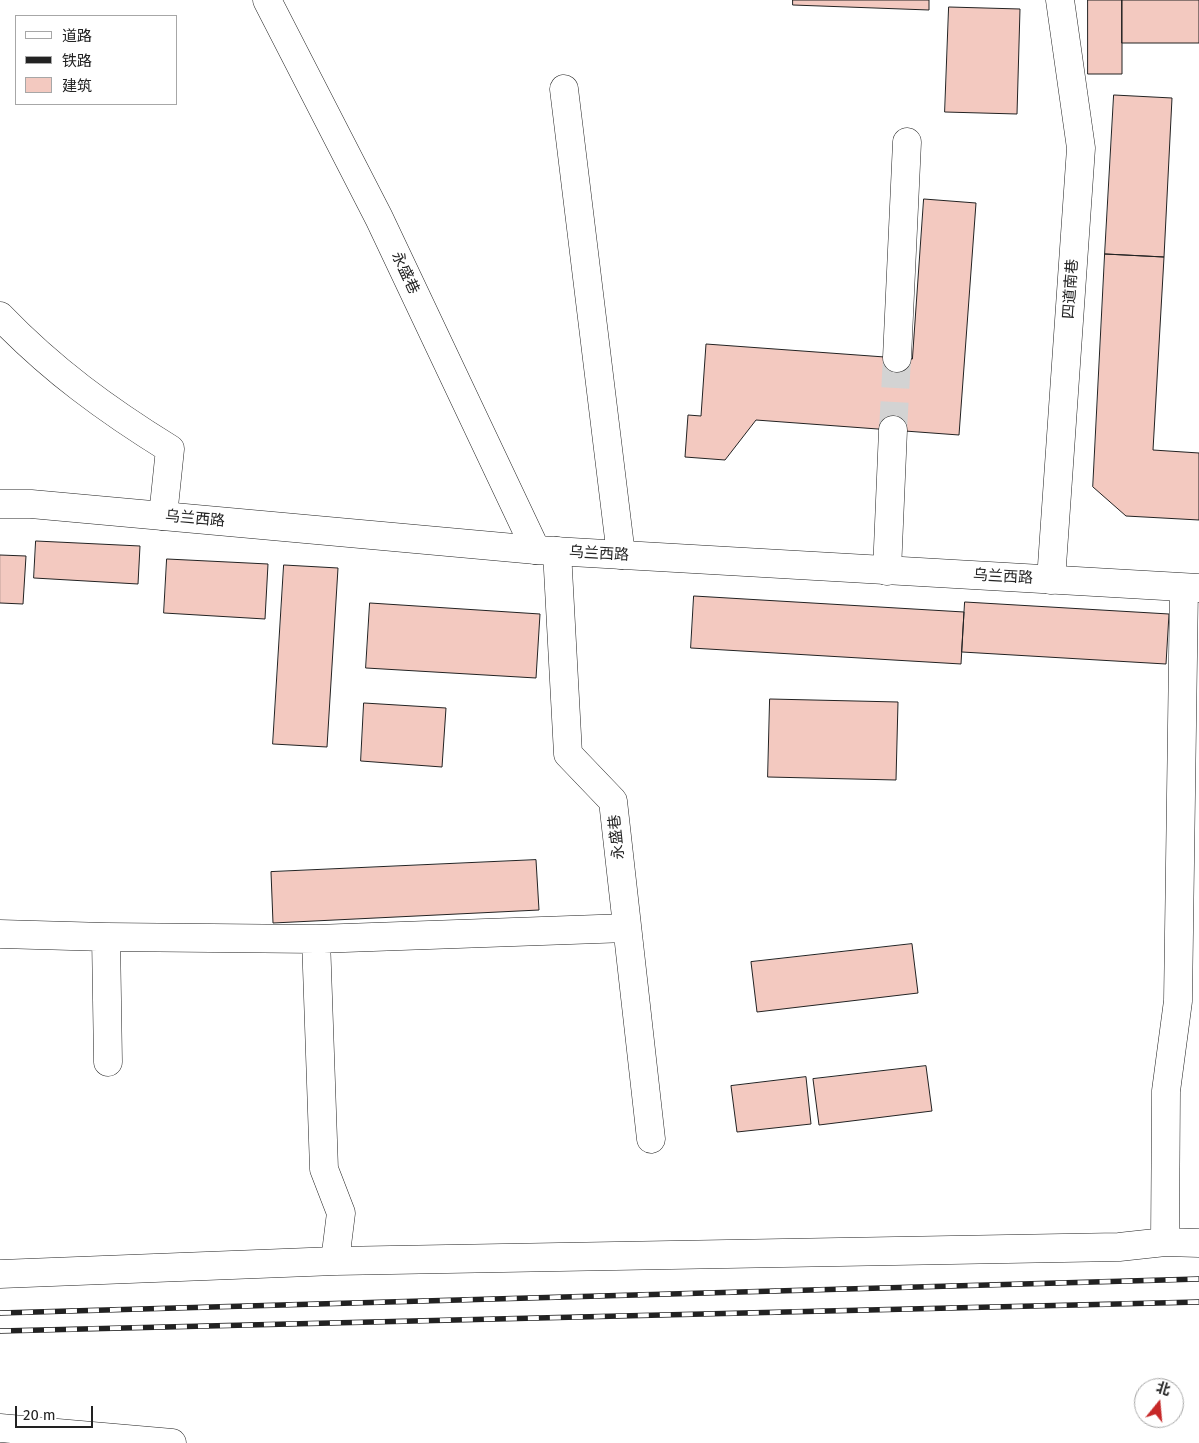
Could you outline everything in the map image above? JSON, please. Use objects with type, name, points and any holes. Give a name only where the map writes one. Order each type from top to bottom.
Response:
[{"type":"street","name":"永盛巷","points":[[267,0],[547,551],[568,754],[613,801],[651,1139]]},
{"type":"street","name":"四道南巷","points":[[1050,580],[1081,148],[1060,0]]},
{"type":"street","points":[[564,89],[621,555]]},
{"type":"street","points":[[897,358],[908,142]]},
{"type":"street","points":[[0,316],[55,369],[94,400],[170,449],[164,516]]},
{"type":"street","points":[[886,571],[893,430]]},
{"type":"street","name":"乌兰西路","points":[[0,504],[31,504],[547,551],[1191,588]]},
{"type":"street","points":[[1165,1242],[1166,1091],[1178,1001],[1191,588]]},
{"type":"street","points":[[0,934],[316,939],[627,928]]},
{"type":"street","points":[[106,937],[108,1062]]},
{"type":"street","points":[[316,939],[324,1169],[341,1213],[335,1261]]},
{"type":"street","points":[[0,1274],[335,1261],[1119,1247],[1165,1242],[1199,1243]]},
{"type":"street","points":[[0,1428],[172,1443]]},
{"type":"building","points":[[793,0],[929,0],[929,10],[793,5]]},
{"type":"building","points":[[1088,0],[1122,0],[1122,74],[1088,74]]},
{"type":"building","points":[[1122,0],[1199,0],[1199,43],[1122,43]]},
{"type":"building","points":[[949,7],[1020,9],[1017,114],[945,112]]},
{"type":"building","points":[[1114,95],[1172,98],[1164,257],[1105,254]]},
{"type":"building","points":[[924,199],[976,203],[959,435],[756,420],[725,460],[685,457],[688,415],[701,416],[706,344],[912,359]]},
{"type":"building","points":[[1105,254],[1164,257],[1153,450],[1199,453],[1199,520],[1126,516],[1093,487]]},
{"type":"building","points":[[36,541],[140,546],[138,584],[34,578]]},
{"type":"building","points":[[0,555],[26,556],[23,604],[0,603]]},
{"type":"building","points":[[167,559],[268,564],[265,619],[164,613]]},
{"type":"building","points":[[284,565],[338,568],[327,747],[273,744]]},
{"type":"building","points":[[694,596],[964,612],[961,664],[691,648]]},
{"type":"building","points":[[965,602],[1169,614],[1166,664],[962,652]]},
{"type":"building","points":[[370,603],[540,614],[536,678],[366,668]]},
{"type":"building","points":[[770,699],[898,702],[896,780],[768,777]]},
{"type":"building","points":[[364,703],[446,708],[442,767],[361,761]]},
{"type":"building","points":[[536,860],[539,910],[273,923],[271,872]]},
{"type":"building","points":[[912,944],[918,993],[757,1012],[751,962]]},
{"type":"building","points":[[926,1066],[932,1111],[819,1125],[813,1079]]},
{"type":"building","points":[[806,1077],[811,1124],[737,1132],[731,1086]]},
{"type":"tunnel","points":[[893,430],[897,358]]},
{"type":"railway","points":[[0,1313],[1199,1279]]},
{"type":"railway","points":[[0,1331],[1199,1302]]}]
